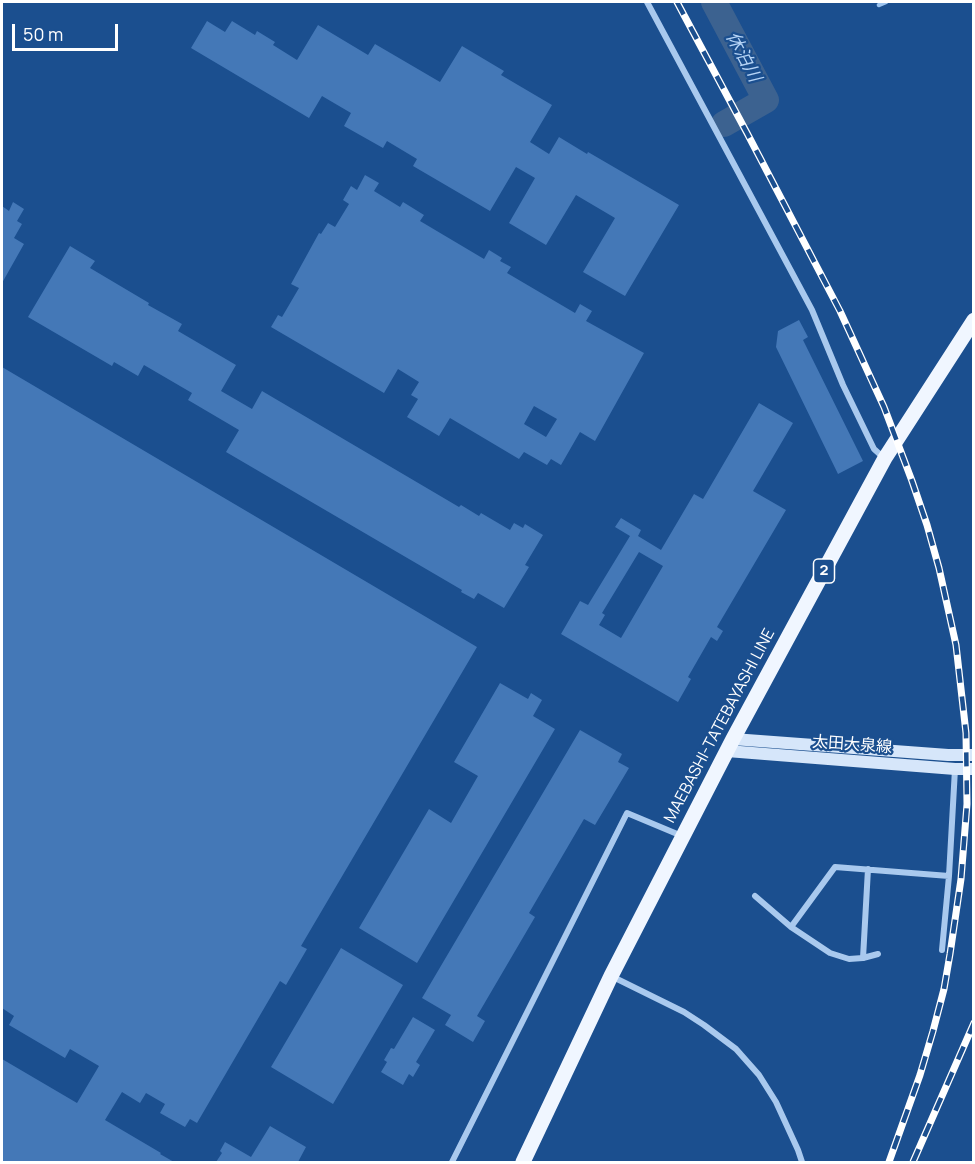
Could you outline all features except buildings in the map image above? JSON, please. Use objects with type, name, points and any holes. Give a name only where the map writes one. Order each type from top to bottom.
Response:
[{"type":"main road","name":"MAEBASHI-TATEBAYASHI LINE","points":[[523,1162],[611,976],[730,745],[885,458],[974,320]]},
{"type":"main road","name":"太田大泉線","points":[[730,745],[974,755]]},
{"type":"main road","name":"太田大泉線","points":[[730,745],[955,769],[974,769]]},
{"type":"street","points":[[647,2],[812,310],[843,385],[874,449],[885,458]]},
{"type":"street","points":[[942,950],[955,769]]},
{"type":"street","points":[[452,1162],[627,813],[682,837]]},
{"type":"street","points":[[791,927],[835,867],[949,876]]},
{"type":"street","points":[[863,958],[868,869]]},
{"type":"street","points":[[755,896],[791,927],[830,953],[849,959],[878,954]]},
{"type":"street","points":[[611,976],[684,1012],[736,1049],[759,1075],[776,1102],[802,1162]]},
{"type":"waterway","name":"休泊川","points":[[714,2],[766,100],[724,124]]},
{"type":"waterway","points":[[879,5],[886,2]]},
{"type":"railway","points":[[677,2],[840,311],[884,407],[927,525],[956,645],[966,733],[967,804],[961,879],[944,989],[920,1075],[889,1162]]},
{"type":"railway","points":[[913,1162],[974,1023]]}]
